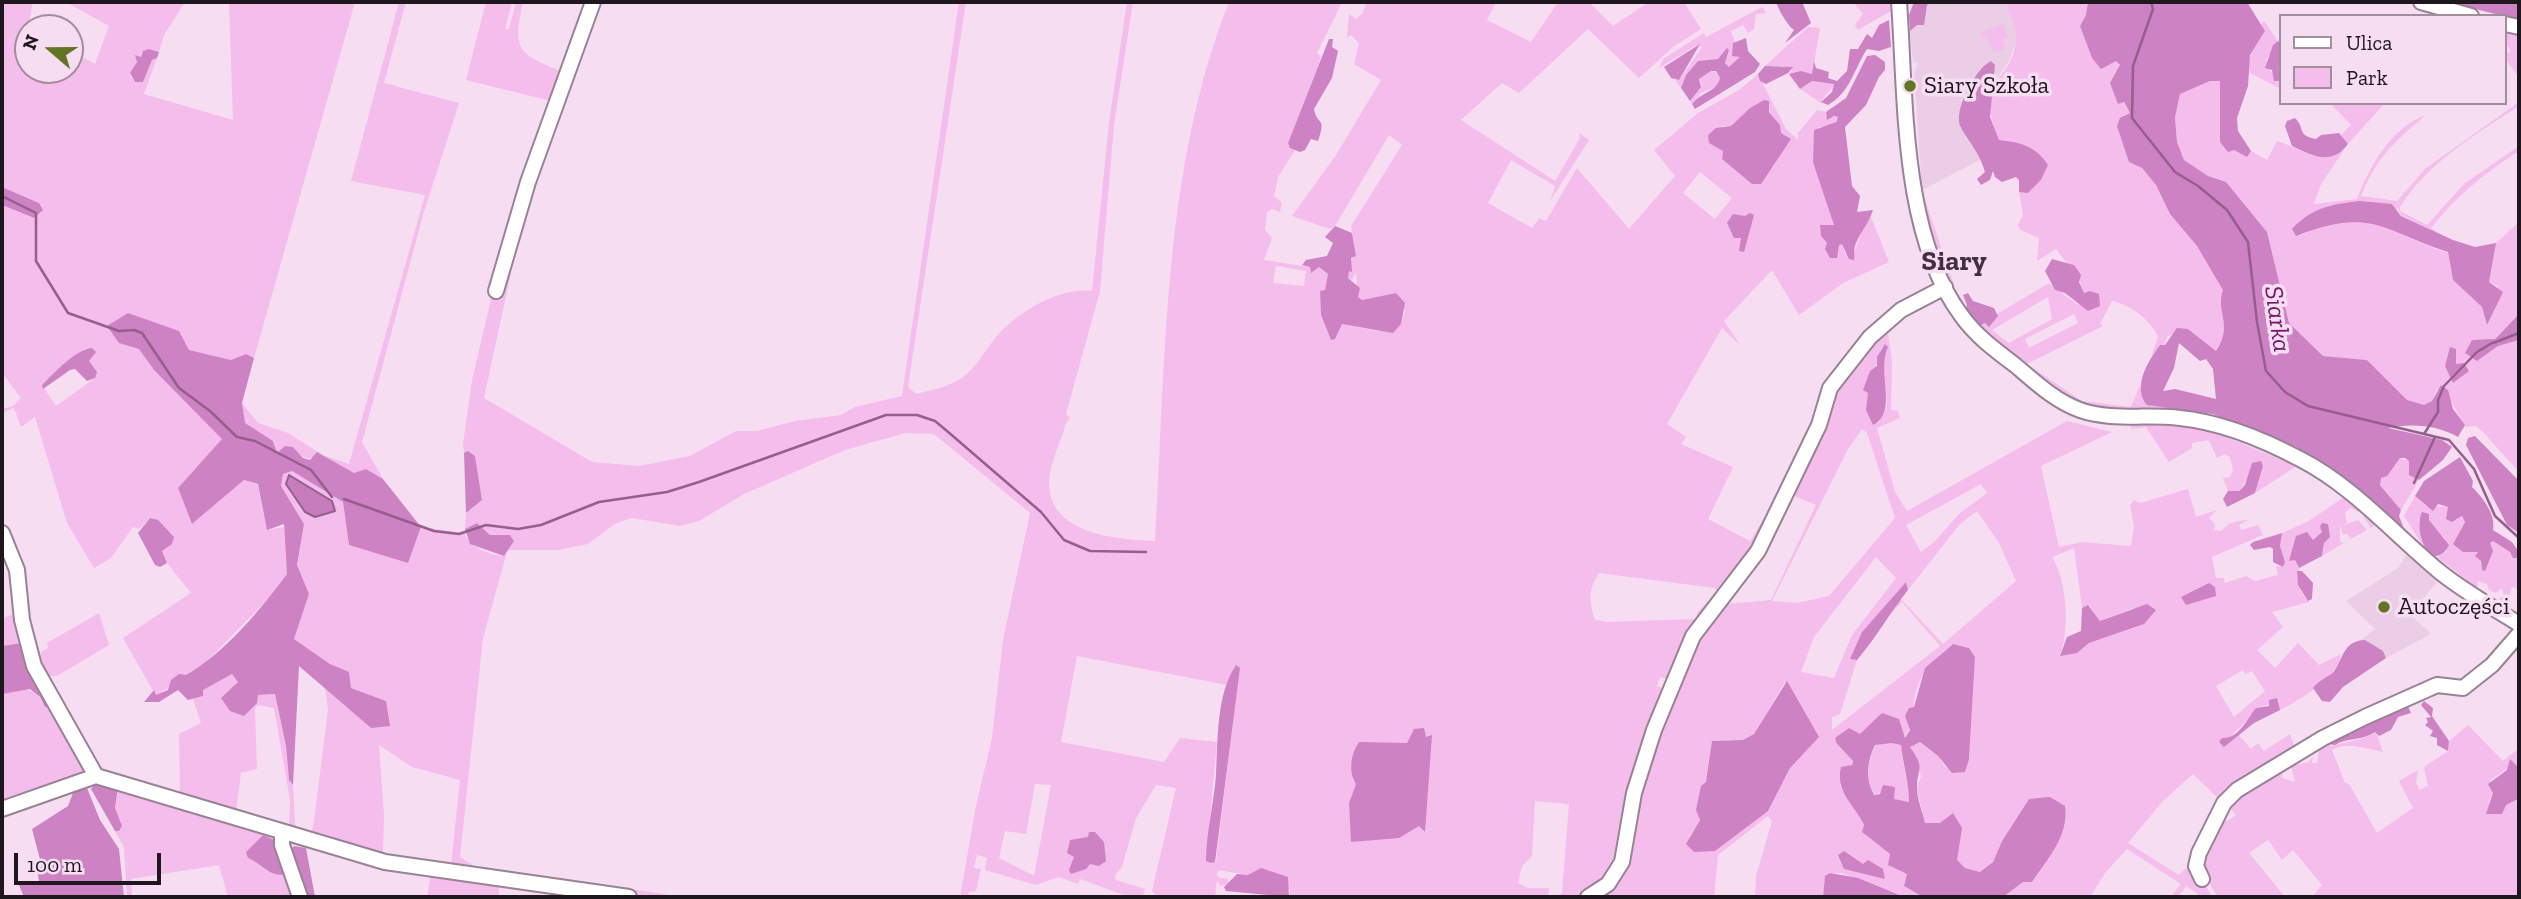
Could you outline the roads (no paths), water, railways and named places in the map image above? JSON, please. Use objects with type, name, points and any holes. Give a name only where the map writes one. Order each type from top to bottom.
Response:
[{"type":"street","points":[[496,291],[528,181],[593,2]]},
{"type":"street","points":[[1899,2],[1909,160],[1918,210],[1945,287],[1962,317],[1981,338],[2050,394],[2081,410],[2109,415],[2181,418],[2221,426],[2301,459],[2346,490],[2456,584],[2519,624]]},
{"type":"street","points":[[2421,2],[2464,14]]},
{"type":"street","points":[[1588,897],[1608,884],[1622,862],[1634,793],[1654,730],[1693,636],[1758,551],[1819,425],[1830,388],[1870,337],[1901,310],[1945,287]]},
{"type":"street","points":[[2,533],[17,570],[22,620],[34,666],[96,776]]},
{"type":"street","points":[[2202,879],[2196,866],[2199,853],[2224,803],[2237,790],[2365,716],[2437,685],[2463,688],[2492,665],[2519,634]]},
{"type":"street","points":[[2,809],[96,776],[385,863],[629,897]]},
{"type":"street","points":[[282,833],[282,845],[300,897]]},
{"type":"waterway","name":"Siarka","points":[[2151,2],[2153,9],[2133,66],[2132,118],[2175,172],[2198,186],[2227,210],[2248,242],[2257,322],[2266,371],[2285,392],[2308,406],[2449,440],[2474,469],[2495,516],[2519,538]]},
{"type":"waterway","points":[[2,196],[36,213],[36,261],[68,313],[119,331],[134,330],[142,333],[179,388],[210,411],[237,437],[255,441],[311,470],[332,497]]},
{"type":"waterway","points":[[2493,343],[2519,333]]},
{"type":"waterway","points":[[2424,434],[2438,412],[2438,400],[2444,386],[2477,352],[2492,343]]},
{"type":"waterway","points":[[344,499],[434,531],[459,534],[486,525],[518,529],[541,525],[599,502],[667,492],[886,415],[917,415],[935,421],[947,431],[1041,512],[1064,540],[1090,551],[1146,552]]},
{"type":"waterway","points":[[2414,483],[2435,437]]},
{"type":"place","name":"Siary Szkoła","points":[[1910,86]]},
{"type":"place","name":"Autoczęści","points":[[2384,607]]},
{"type":"district","name":"Siary","points":[[1954,262]]}]
